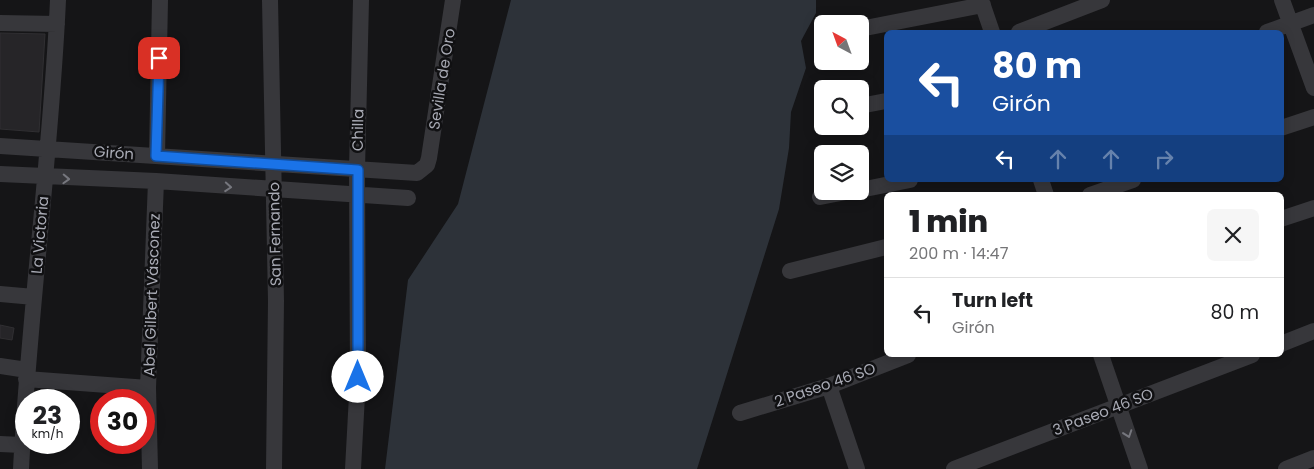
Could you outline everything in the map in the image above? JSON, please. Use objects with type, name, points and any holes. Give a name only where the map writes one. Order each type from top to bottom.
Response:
[{"type":"street","name":"La Victoria","points":[[25,389],[48,149],[58,0]]},
{"type":"street","points":[[156,156],[160,0]]},
{"type":"street","name":"San Fernando","points":[[270,0],[274,164],[274,469]]},
{"type":"street","name":"Chilla","points":[[353,469],[358,377],[358,170],[361,0]]},
{"type":"street","name":"Sevilla de Oro","points":[[429,158],[454,0]]},
{"type":"street","points":[[1024,30],[1102,0]]},
{"type":"street","points":[[1282,0],[1314,88]]},
{"type":"street","points":[[869,27],[982,2],[991,30]]},
{"type":"street","points":[[1273,30],[1314,15]]},
{"type":"street","points":[[0,23],[57,24]]},
{"type":"street","points":[[869,104],[884,101]]},
{"type":"street","points":[[1284,127],[1314,117]]},
{"type":"street","name":"Girón","points":[[0,146],[410,174],[422,170],[429,158]]},
{"type":"street","name":"Girón","points":[[0,174],[45,178],[156,181],[408,198]]},
{"type":"street","name":"Abel Gilbert Vásconez","points":[[150,469],[148,388],[156,181]]},
{"type":"street","points":[[869,188],[900,182]]},
{"type":"street","points":[[1099,192],[1127,182]]},
{"type":"street","points":[[1284,218],[1314,208]]},
{"type":"street","points":[[790,271],[884,248]]},
{"type":"street","points":[[0,294],[34,297]]},
{"type":"street","points":[[1284,343],[1314,331]]},
{"type":"street","name":"2 Paseo 46 SO","points":[[740,413],[829,386],[903,357]]},
{"type":"street","points":[[1102,357],[1140,469]]},
{"type":"street","name":"3 Paseo 46 SO","points":[[954,469],[1247,357]]},
{"type":"street","points":[[0,366],[26,375],[148,388]]},
{"type":"street","points":[[829,386],[857,469]]},
{"type":"street","points":[[0,444],[15,445]]},
{"type":"street","name":"La Victoria","points":[[21,469],[22,454]]},
{"type":"street","points":[[1286,469],[1314,458]]},
{"type":"shaded area","points":[[511,0],[816,0],[816,13],[801,41],[806,68],[791,112],[789,148],[779,209],[697,469],[385,469],[408,280],[458,204]]},
{"type":"building","points":[[0,33],[45,34],[39,132],[0,129]]},
{"type":"building","points":[[0,325],[14,328],[12,340],[0,338]]},
{"type":"route","points":[[159,58],[156,156],[358,170],[358,377]]}]
